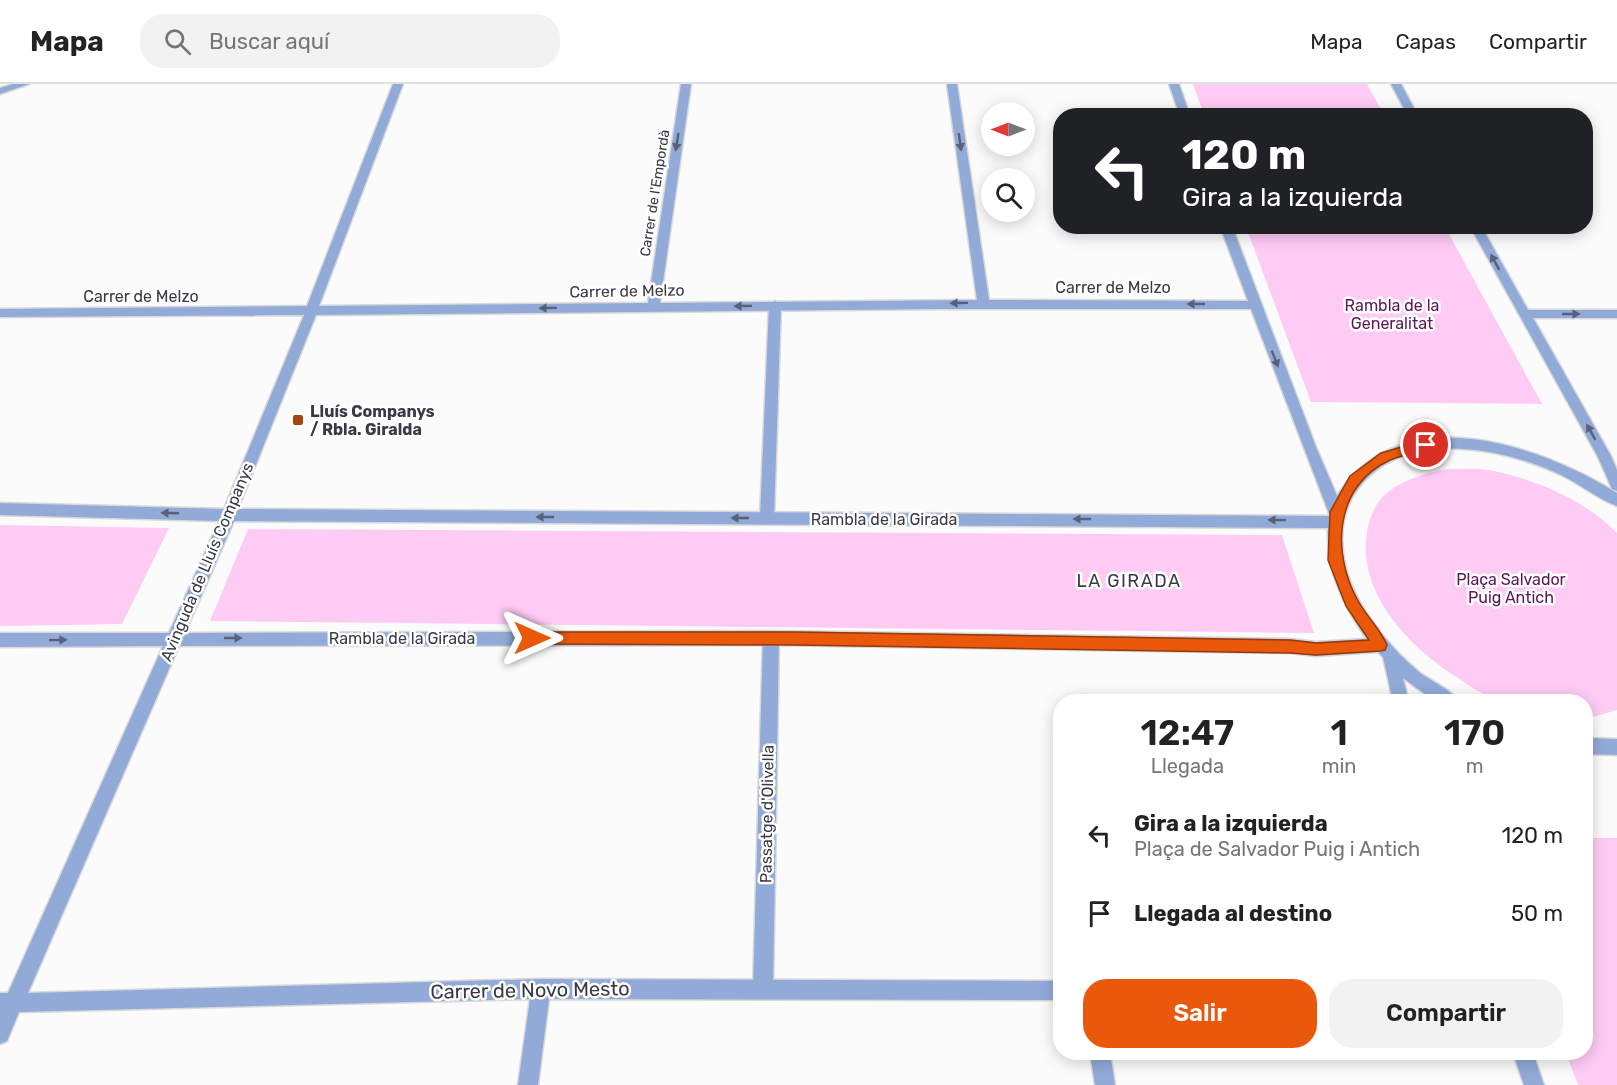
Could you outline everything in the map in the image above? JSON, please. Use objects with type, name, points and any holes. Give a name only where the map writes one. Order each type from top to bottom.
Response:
[{"type":"street","points":[[0,92],[24,84]]},
{"type":"street","name":"Avinguda de Lluís Companys","points":[[0,1034],[7,1003],[229,515],[311,312],[398,84]]},
{"type":"street","name":"Carrer de l'Empordà","points":[[652,307],[686,84]]},
{"type":"street","points":[[952,84],[983,303]]},
{"type":"street","points":[[1174,84],[1182,108]]},
{"type":"street","points":[[1396,84],[1409,108]]},
{"type":"street","points":[[1229,234],[1336,517],[1335,560],[1351,602],[1385,650],[1436,694]]},
{"type":"street","points":[[1480,234],[1604,456],[1617,485]]},
{"type":"street","name":"Carrer de Melzo","points":[[0,313],[311,312],[983,303],[1254,305]]},
{"type":"street","points":[[766,518],[775,305]]},
{"type":"street","points":[[1525,314],[1617,314]]},
{"type":"street","points":[[1336,517],[1354,479],[1385,457],[1426,445],[1473,443],[1525,454],[1577,475],[1617,500]]},
{"type":"street","name":"Rambla de la Girada","points":[[0,508],[229,515],[766,518],[1336,517]]},
{"type":"street","name":"Rambla de la Girada","points":[[0,640],[771,638],[1290,646],[1316,649],[1385,650]]},
{"type":"street","name":"Passatge d'Olivella","points":[[763,989],[771,638]]},
{"type":"street","points":[[1385,650],[1399,694]]},
{"type":"street","points":[[1593,746],[1617,747]]},
{"type":"street","points":[[528,1085],[541,989]]},
{"type":"street","name":"Carrer de Novo Mesto","points":[[7,1003],[541,989],[1053,991]]},
{"type":"street","points":[[1101,1060],[1105,1085]]},
{"type":"street","points":[[1525,1060],[1534,1085]]},
{"type":"green space","points":[[1193,84],[1367,84],[1380,108],[1202,108]]},
{"type":"green space","name":"Rambla de la Generalitat","points":[[1249,234],[1449,234],[1542,404],[1311,402]]},
{"type":"green space","name":"Plaça Salvador Puig Antich","points":[[1447,469],[1473,469],[1489,470],[1524,479],[1574,500],[1590,510],[1617,533],[1617,710],[1593,717],[1593,694],[1484,694],[1440,666],[1405,635],[1379,598],[1370,577],[1366,555],[1367,532],[1371,516],[1380,500],[1395,487],[1416,477]]},
{"type":"green space","points":[[0,525],[169,528],[122,624],[0,626]]},
{"type":"green space","points":[[248,529],[1282,535],[1314,633],[210,621]]},
{"type":"green space","points":[[1593,838],[1617,838],[1617,1085],[1578,1085],[1569,1060],[1593,1060]]},
{"type":"place","name":"Lluís Companys / Rbla. Giralda","points":[[298,420]]},
{"type":"district","name":"LA GIRADA","points":[[1129,581]]},
{"type":"route","points":[[532,638],[795,638],[1290,646],[1316,649],[1380,645],[1351,602],[1335,560],[1337,512],[1354,479],[1385,457],[1426,445]]}]
